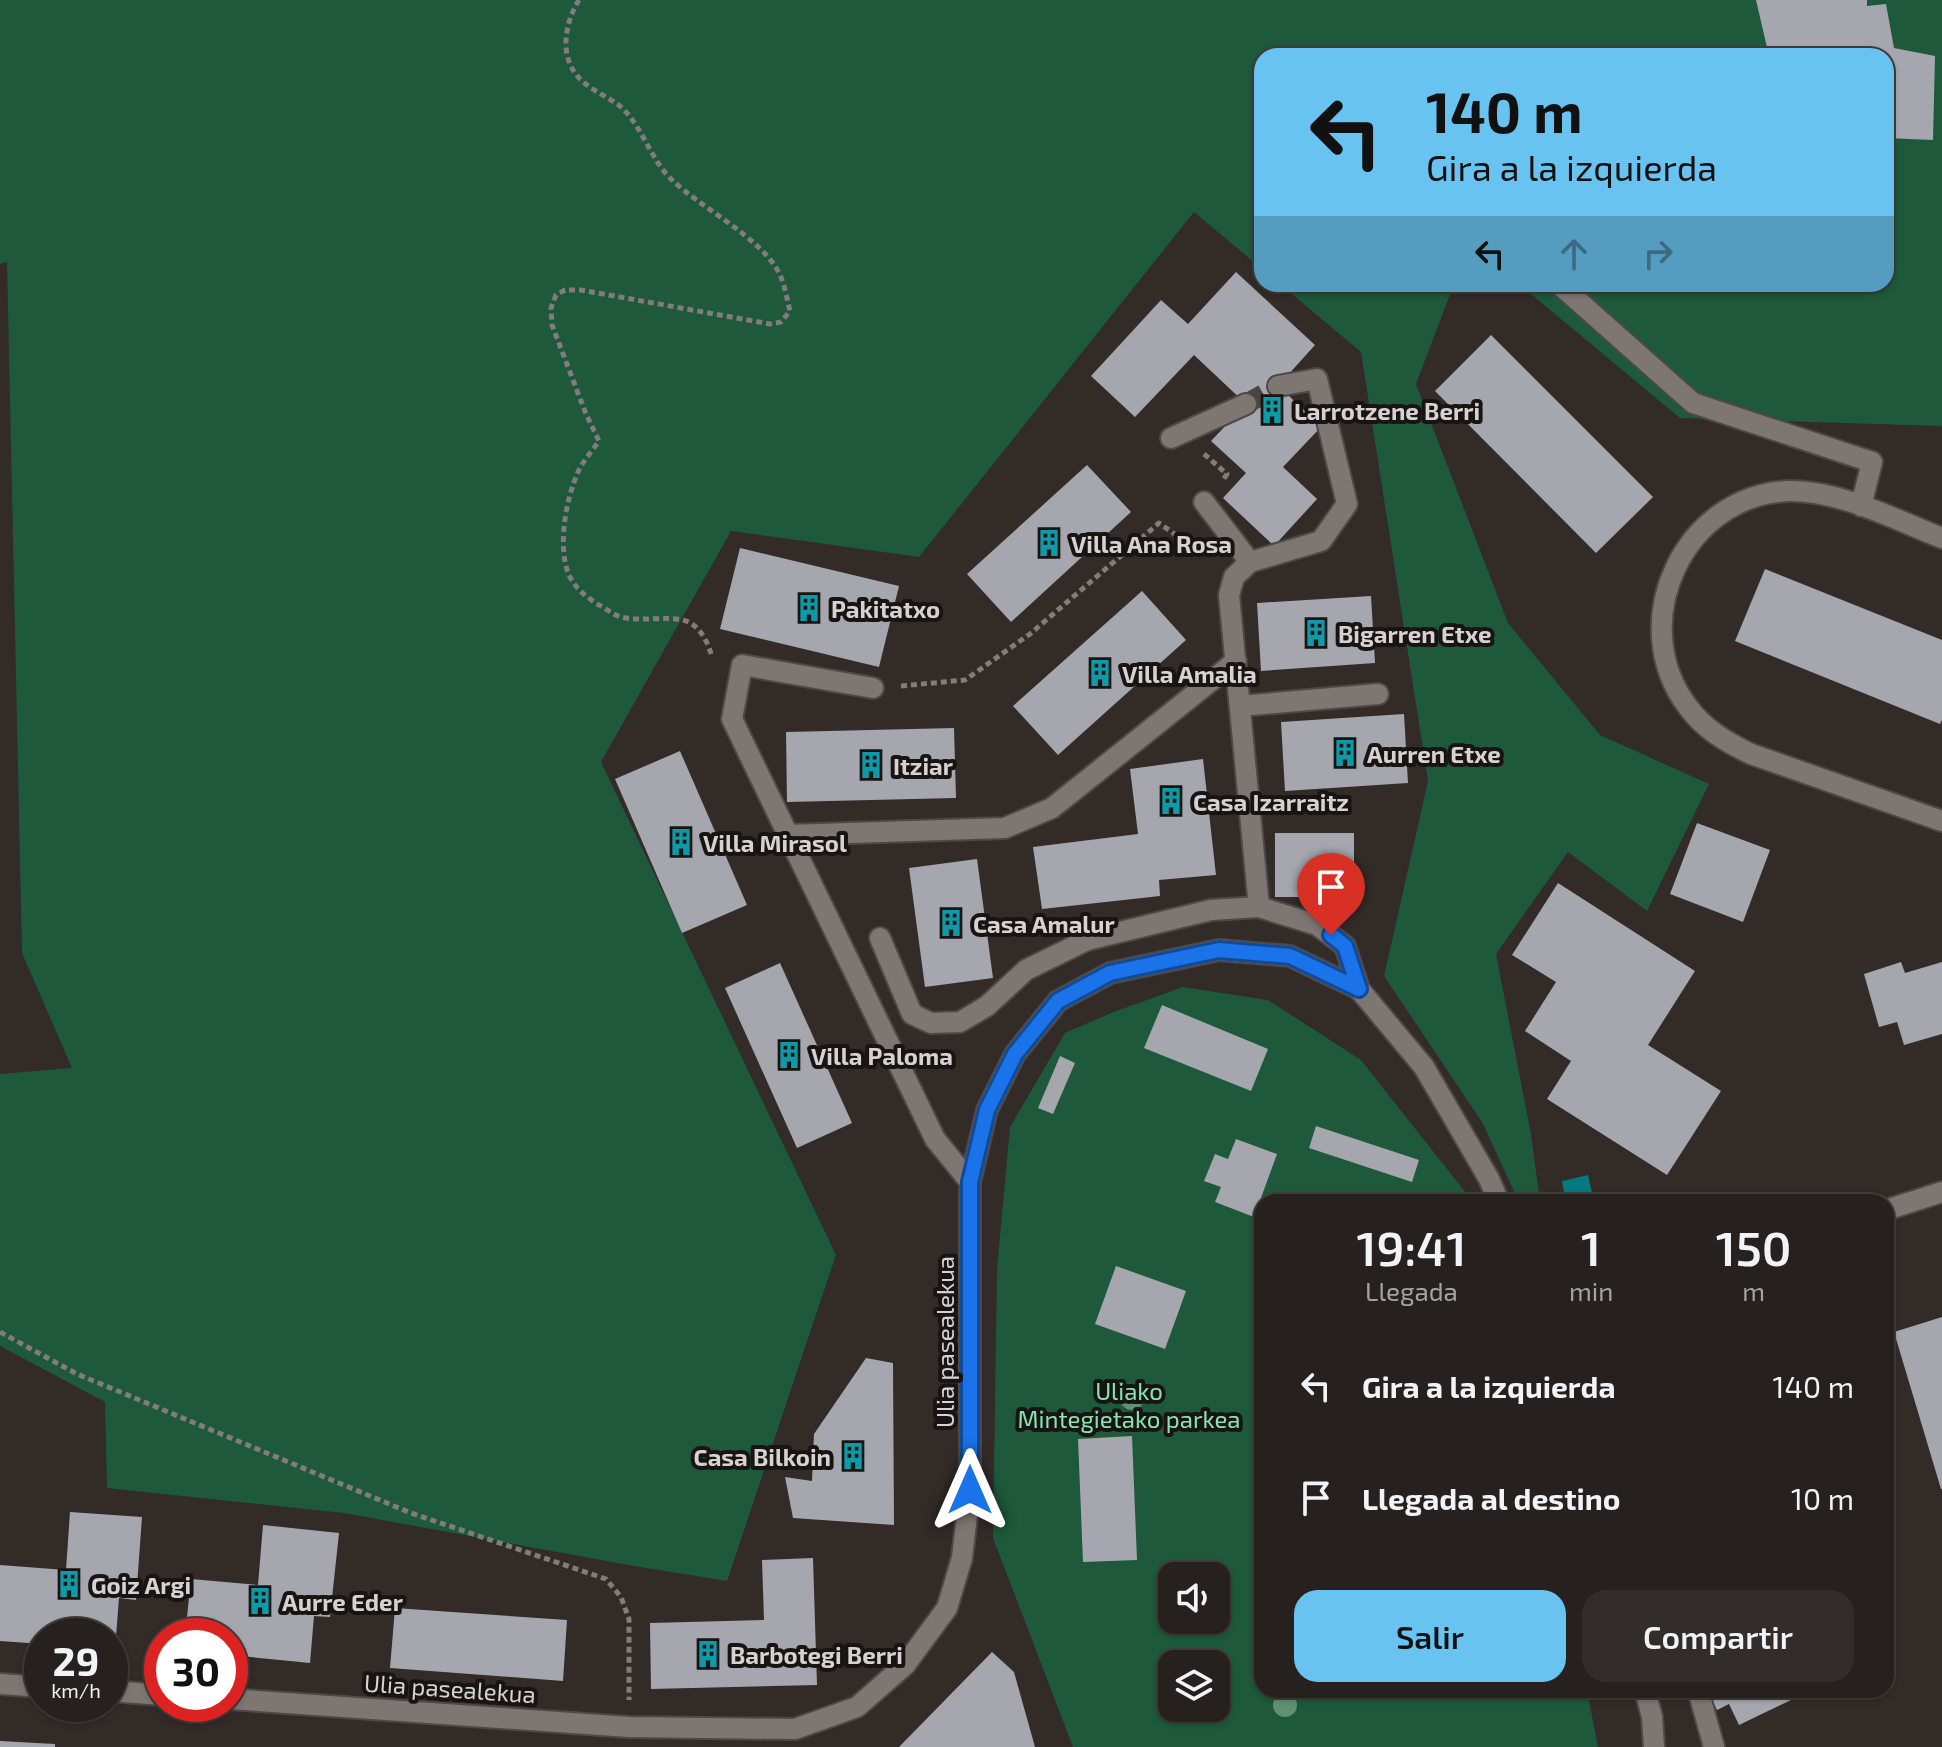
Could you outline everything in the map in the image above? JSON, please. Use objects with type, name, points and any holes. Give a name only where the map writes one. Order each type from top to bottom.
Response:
[{"type":"street","points":[[1568,292],[1693,403],[1872,462],[1861,506]]},
{"type":"street","points":[[1259,907],[1229,595],[1234,577],[1250,562],[1321,541],[1347,504],[1317,379],[1278,386]]},
{"type":"street","points":[[1171,438],[1246,404]]},
{"type":"street","points":[[1942,538],[1839,498],[1814,492],[1788,491],[1763,495],[1717,517],[1682,554],[1670,577],[1663,603],[1661,630],[1664,657],[1686,706],[1704,726],[1726,742],[1751,754],[1942,821]]},
{"type":"street","points":[[1204,502],[1250,562]]},
{"type":"street","points":[[788,835],[1005,828],[1052,808],[1236,661]]},
{"type":"street","points":[[873,688],[742,665],[732,719],[935,1139],[970,1182]]},
{"type":"street","points":[[1240,706],[1378,694]]},
{"type":"street","points":[[880,938],[912,1014],[931,1023],[960,1022],[987,1006],[1026,970],[1087,940],[1211,910],[1259,907],[1317,925],[1345,946],[1359,989]]},
{"type":"street","name":"Ulia pasealekua","points":[[248,1700],[629,1727],[795,1729],[857,1707],[905,1665],[947,1608],[962,1558],[970,1490],[970,1182],[987,1110],[1015,1054],[1058,1001],[1110,973],[1219,950],[1290,956],[1359,989],[1424,1067],[1496,1194]]},
{"type":"street","points":[[1894,1207],[1942,1192]]},
{"type":"street","points":[[0,1684],[24,1686]]},
{"type":"street","points":[[1647,1698],[1654,1747]]},
{"type":"street","points":[[1700,1698],[1714,1747]]},
{"type":"path","points":[[579,0],[566,32],[565,48],[570,65],[581,80],[622,108],[670,179],[755,244],[780,274],[787,295],[790,311],[781,322],[770,324],[581,290],[565,290],[556,295],[551,308],[552,325],[599,441],[579,470],[570,496],[564,524],[568,572],[577,589],[619,617],[685,620],[708,643],[714,661]]},
{"type":"path","points":[[1171,438],[1208,456],[1227,474],[1204,502]]},
{"type":"path","points":[[873,688],[965,680],[1030,634],[1159,523],[1234,577]]},
{"type":"path","points":[[0,1332],[77,1374],[411,1513],[606,1579],[621,1597],[629,1619],[629,1727]]},
{"type":"green space","points":[[0,0],[1942,0],[1942,426],[1680,418],[1529,292],[1894,292],[1894,48],[1254,48],[1254,262],[1194,212],[919,557],[731,531],[601,762],[836,1255],[727,1581],[344,1513],[107,1488],[105,1402],[0,1346],[0,1074],[72,1068],[22,953],[7,262],[0,264]]},
{"type":"green space","points":[[1290,292],[1451,292],[1416,384],[1508,623],[1600,735],[1709,784],[1647,911],[1568,852],[1496,954],[1531,1134],[1539,1194],[1515,1194],[1482,1122],[1384,976],[1428,781],[1361,352]]},
{"type":"green space","name":"Uliako Mintegietako parkea","points":[[1183,987],[1268,1000],[1361,1060],[1466,1194],[1254,1194],[1254,1698],[1589,1698],[1598,1747],[1073,1747],[993,1538],[997,1269],[1010,1127],[1065,1033]]},
{"type":"water","points":[[1588,1175],[1592,1194],[1564,1194],[1562,1181]]},
{"type":"building","points":[[1756,0],[1867,0],[1867,6],[1886,4],[1894,48],[1767,48]]},
{"type":"building","points":[[1894,48],[1935,56],[1933,140],[1894,138]]},
{"type":"building","name":"Larrotzene Berri","points":[[1236,272],[1254,292],[1315,345],[1278,386],[1322,426],[1283,467],[1317,499],[1274,546],[1223,498],[1246,473],[1211,441],[1246,404],[1194,355],[1135,417],[1091,376],[1161,300],[1188,324]]},
{"type":"building","points":[[1491,335],[1653,497],[1596,553],[1435,391]]},
{"type":"building","name":"Villa Ana Rosa","points":[[1087,465],[1131,512],[1011,622],[967,574]]},
{"type":"building","name":"Pakitatxo","points":[[740,548],[899,586],[879,667],[720,629]]},
{"type":"building","points":[[1765,569],[1942,640],[1940,724],[1735,641]]},
{"type":"building","name":"Villa Amalia","points":[[1142,591],[1186,640],[1058,755],[1013,706]]},
{"type":"building","name":"Bigarren Etxe","points":[[1371,596],[1375,663],[1261,671],[1257,603]]},
{"type":"building","name":"Aurren Etxe","points":[[1404,714],[1408,783],[1285,791],[1281,722]]},
{"type":"building","name":"Itziar","points":[[954,728],[956,798],[787,802],[786,732]]},
{"type":"building","name":"Villa Mirasol","points":[[680,751],[747,905],[682,933],[615,779]]},
{"type":"building","points":[[1203,759],[1216,875],[1159,880],[1160,896],[1042,909],[1033,847],[1138,834],[1130,769]]},
{"type":"building","points":[[1697,823],[1770,850],[1743,922],[1670,894]]},
{"type":"building","points":[[1275,833],[1354,833],[1354,897],[1275,897]]},
{"type":"building","name":"Casa Amalur","points":[[977,859],[993,978],[925,987],[909,868]]},
{"type":"building","points":[[1558,883],[1695,971],[1648,1045],[1721,1091],[1667,1175],[1547,1099],[1571,1061],[1525,1031],[1556,982],[1512,955]]},
{"type":"building","points":[[1901,962],[1905,973],[1942,962],[1942,1034],[1904,1045],[1897,1022],[1879,1027],[1864,974]]},
{"type":"building","name":"Villa Paloma","points":[[780,963],[852,1123],[797,1148],[725,988]]},
{"type":"building","points":[[1162,1005],[1268,1049],[1251,1091],[1144,1048]]},
{"type":"building","points":[[1060,1056],[1075,1063],[1053,1114],[1038,1108]]},
{"type":"building","points":[[1316,1126],[1419,1160],[1412,1182],[1309,1148]]},
{"type":"building","points":[[1236,1139],[1277,1154],[1262,1194],[1254,1194],[1254,1217],[1215,1202],[1221,1187],[1204,1181],[1215,1154],[1228,1159]]},
{"type":"building","points":[[1116,1266],[1186,1291],[1165,1349],[1095,1324]]},
{"type":"building","points":[[1942,1317],[1942,1489],[1941,1489],[1894,1332]]},
{"type":"building","name":"Casa Bilkoin","points":[[866,1358],[893,1363],[894,1525],[793,1518],[785,1477],[812,1481],[814,1434]]},
{"type":"building","points":[[1132,1436],[1137,1560],[1083,1562],[1078,1439]]},
{"type":"building","name":"Goiz Argi","points":[[70,1512],[142,1517],[136,1600],[119,1598],[117,1618],[24,1618],[24,1643],[0,1641],[0,1565],[66,1570]]},
{"type":"building","name":"Aurre Eder","points":[[263,1525],[339,1533],[330,1617],[314,1616],[310,1663],[248,1657],[248,1618],[187,1618],[191,1579],[258,1585]]},
{"type":"building","points":[[813,1558],[817,1685],[651,1689],[650,1623],[764,1620],[762,1560]]},
{"type":"building","points":[[395,1608],[567,1620],[563,1681],[390,1668]]},
{"type":"building","points":[[992,1652],[1014,1672],[1035,1747],[899,1747]]},
{"type":"building","points":[[1711,1698],[1795,1698],[1739,1725],[1729,1704],[1717,1710]]},
{"type":"building","points":[[0,1741],[55,1744],[55,1747],[0,1747]]},
{"type":"tunnel","points":[[1246,404],[1278,386]]},
{"type":"place","name":"Larrotzene Berri","points":[[1272,410]]},
{"type":"place","name":"Villa Ana Rosa","points":[[1049,543]]},
{"type":"place","name":"Pakitatxo","points":[[809,608]]},
{"type":"place","name":"Bigarren Etxe","points":[[1316,633]]},
{"type":"place","name":"Villa Amalia","points":[[1100,673]]},
{"type":"place","name":"Aurren Etxe","points":[[1345,753]]},
{"type":"place","name":"Itziar","points":[[871,765]]},
{"type":"place","name":"Casa Izarraitz","points":[[1171,801]]},
{"type":"place","name":"Villa Mirasol","points":[[681,842]]},
{"type":"place","name":"Casa Amalur","points":[[951,923]]},
{"type":"place","name":"Villa Paloma","points":[[789,1055]]},
{"type":"place","name":"Casa Bilkoin","points":[[853,1456]]},
{"type":"place","name":"Goiz Argi","points":[[69,1584]]},
{"type":"place","name":"Aurre Eder","points":[[260,1601]]},
{"type":"place","name":"Barbotegi Berri","points":[[708,1654]]},
{"type":"route","points":[[970,1490],[970,1182],[987,1110],[1015,1054],[1058,1001],[1110,973],[1219,950],[1290,956],[1359,989],[1345,946],[1331,935]]}]
